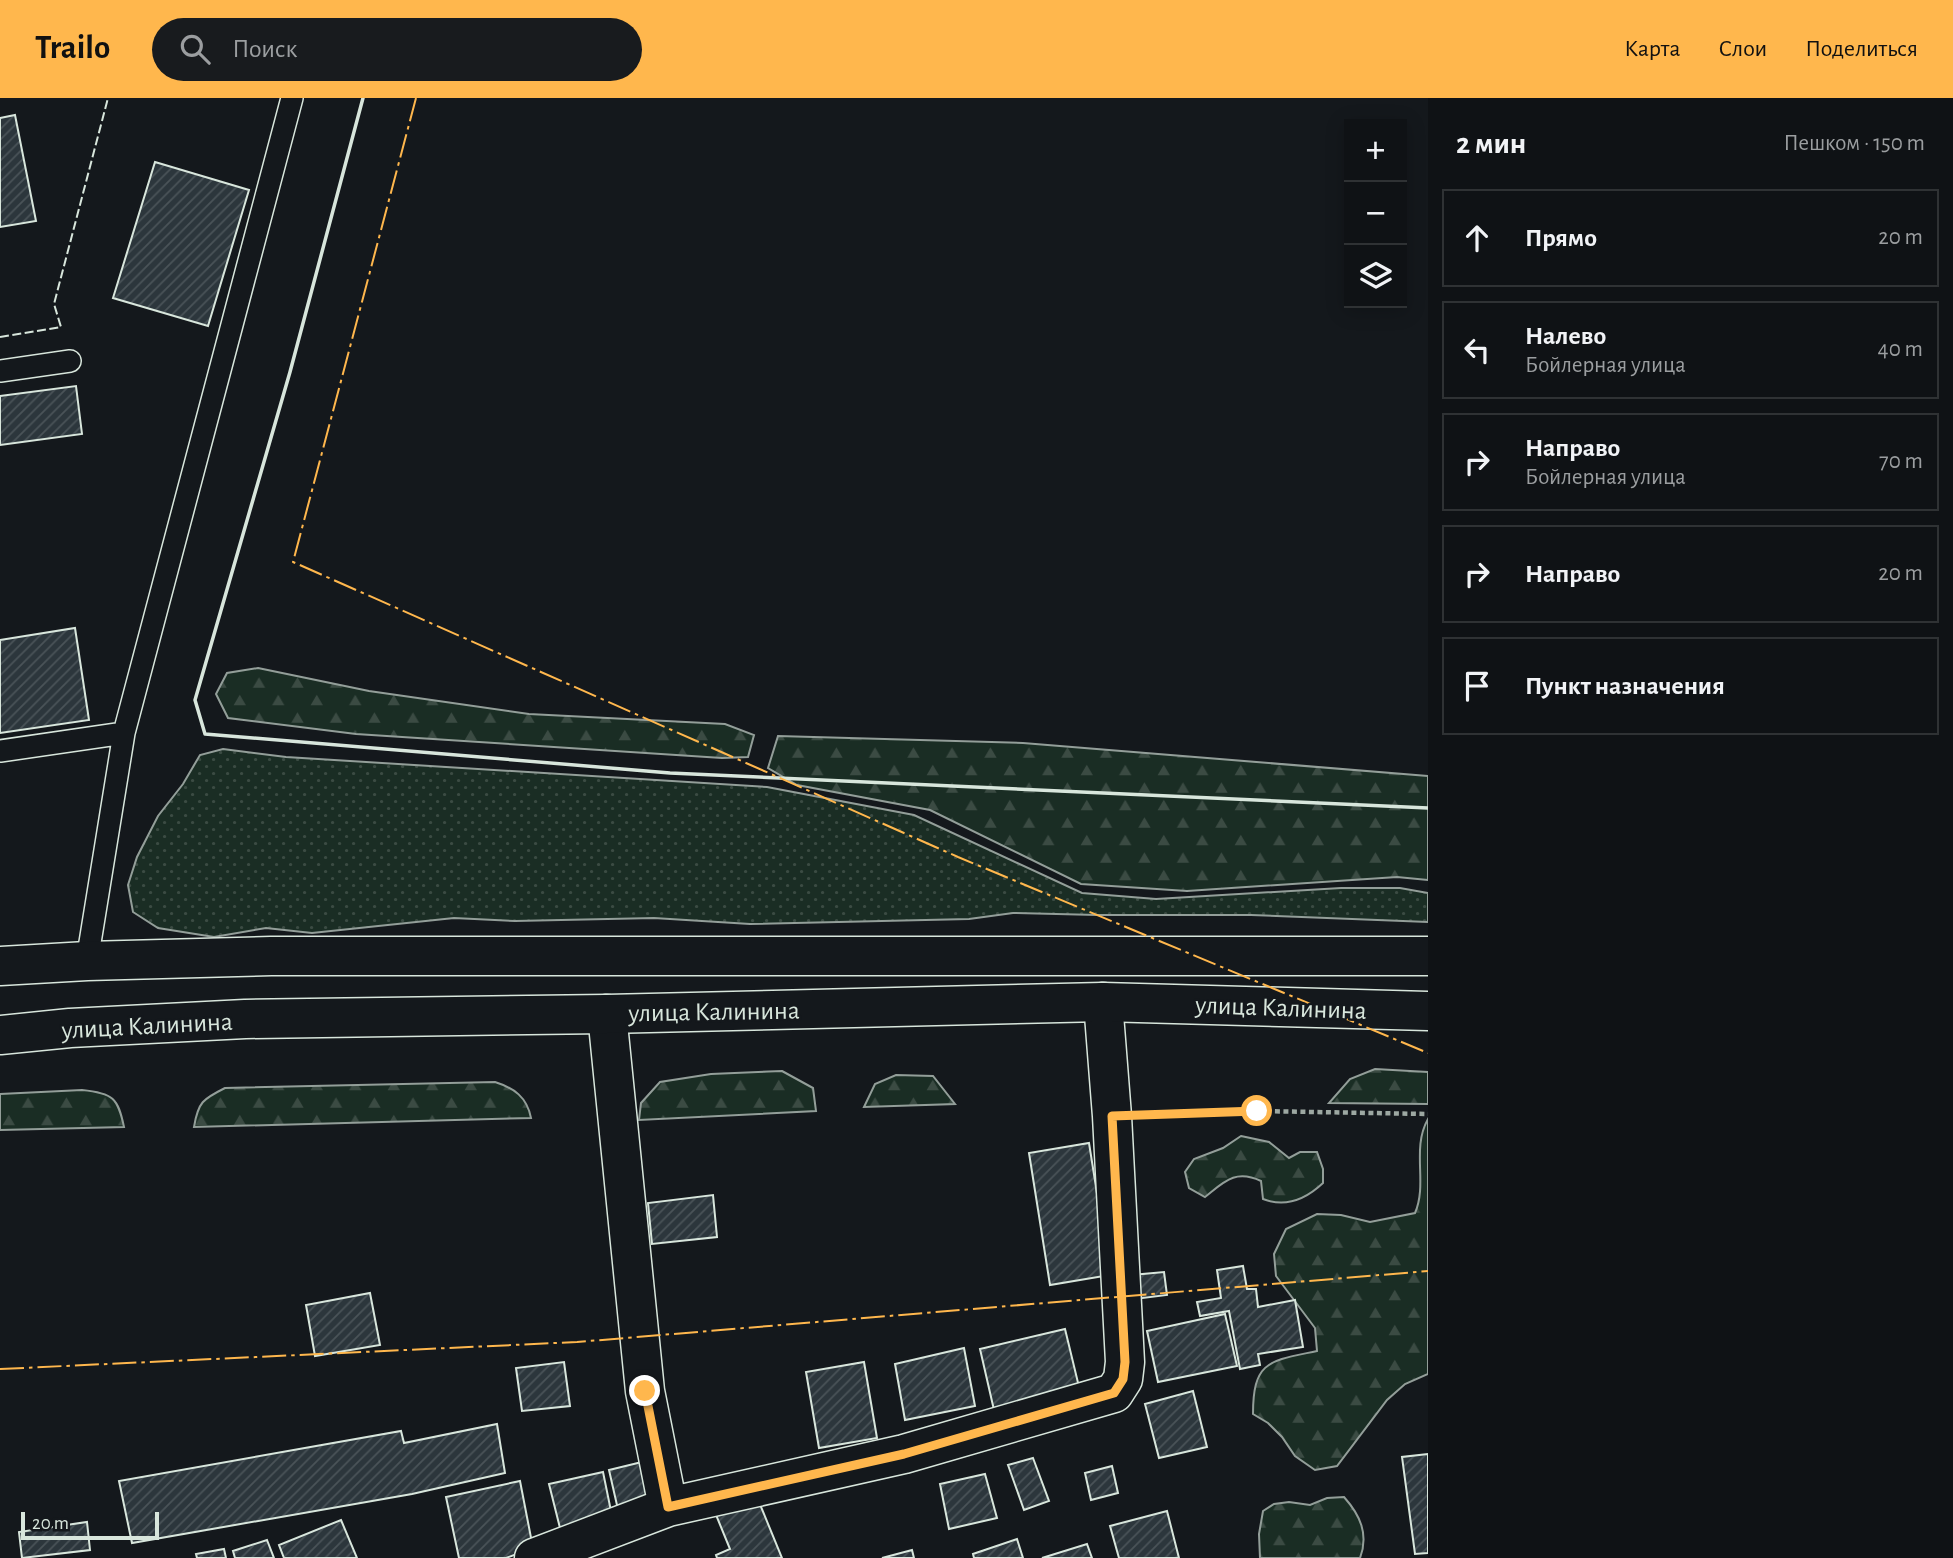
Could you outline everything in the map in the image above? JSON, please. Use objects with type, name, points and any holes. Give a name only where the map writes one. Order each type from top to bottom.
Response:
[{"type":"main road","name":"улица Калинина","points":[[0,966],[87,961],[271,957],[1428,956]]},
{"type":"main road","name":"улица Калинина","points":[[0,1035],[70,1028],[245,1019],[607,1014],[1103,1002],[1428,1011]]},
{"type":"main road","points":[[534,1558],[668,1507],[904,1454],[1114,1393],[1123,1379],[1125,1362],[1103,1002]]},
{"type":"main road","points":[[607,1014],[645,1391],[668,1507]]},
{"type":"lane","points":[[87,961],[124,733],[292,98]]},
{"type":"lane","points":[[0,371],[70,361]]},
{"type":"lane","points":[[0,751],[124,733]]},
{"type":"path","points":[[1112,1116],[1257,1111],[1428,1114]]},
{"type":"green space","points":[[258,668],[369,691],[529,714],[725,724],[754,735],[748,757],[722,758],[356,734],[228,718],[216,694],[227,673]]},
{"type":"green space","points":[[778,736],[1023,743],[1428,776],[1428,880],[1397,877],[1187,891],[1081,884],[930,810],[797,785],[768,768]]},
{"type":"green space","points":[[223,749],[286,757],[767,787],[914,815],[1082,893],[1156,899],[1341,888],[1400,888],[1428,893],[1428,922],[1251,915],[1013,913],[969,919],[750,924],[654,918],[515,921],[454,918],[312,933],[266,928],[214,937],[158,928],[133,912],[128,885],[137,857],[158,816],[183,784],[200,755]]},
{"type":"green space","points":[[1375,1069],[1428,1072],[1428,1104],[1329,1103],[1350,1079]]},
{"type":"green space","points":[[782,1071],[813,1088],[816,1111],[639,1120],[641,1103],[660,1082],[711,1074]]},
{"type":"green space","points":[[896,1075],[933,1076],[955,1104],[864,1107],[875,1084]]},
{"type":"green space","points":[[495,1082],[519,1094],[531,1118],[194,1127],[197,1112],[203,1102],[225,1088]]},
{"type":"green space","points":[[82,1090],[101,1093],[112,1099],[119,1109],[124,1127],[0,1130],[0,1094]]},
{"type":"green space","points":[[1428,1119],[1428,1374],[1405,1384],[1387,1400],[1337,1466],[1315,1470],[1295,1456],[1268,1423],[1253,1414],[1256,1383],[1267,1366],[1287,1357],[1317,1351],[1315,1328],[1276,1276],[1274,1254],[1286,1229],[1317,1214],[1341,1215],[1370,1222],[1415,1213],[1419,1202],[1421,1142]]},
{"type":"green space","points":[[1241,1136],[1269,1142],[1289,1158],[1300,1152],[1317,1152],[1323,1169],[1323,1183],[1310,1194],[1280,1203],[1263,1199],[1261,1181],[1244,1176],[1230,1179],[1205,1197],[1189,1188],[1185,1172],[1194,1159],[1223,1148]]},
{"type":"green space","points":[[1344,1497],[1355,1511],[1361,1525],[1364,1541],[1360,1558],[1260,1558],[1259,1534],[1263,1511],[1274,1504],[1289,1502],[1310,1505],[1327,1498]]},
{"type":"building","points":[[15,115],[36,221],[0,227],[0,118]]},
{"type":"building","points":[[155,162],[249,190],[208,326],[113,298]]},
{"type":"building","points":[[76,386],[82,434],[0,445],[0,396]]},
{"type":"building","points":[[75,628],[89,720],[0,733],[0,640]]},
{"type":"building","points":[[1089,1143],[1110,1275],[1050,1285],[1029,1153]]},
{"type":"building","points":[[713,1195],[717,1237],[652,1244],[648,1203]]},
{"type":"building","points":[[1243,1266],[1247,1289],[1256,1289],[1258,1307],[1295,1300],[1303,1347],[1258,1354],[1260,1365],[1240,1369],[1229,1311],[1200,1316],[1197,1302],[1221,1298],[1217,1270]]},
{"type":"building","points":[[1164,1272],[1167,1295],[1135,1299],[1132,1275]]},
{"type":"building","points":[[370,1293],[380,1345],[315,1356],[306,1305]]},
{"type":"building","points":[[1225,1314],[1237,1366],[1158,1382],[1147,1331]]},
{"type":"building","points":[[1065,1329],[1080,1391],[994,1410],[980,1349]]},
{"type":"building","points":[[964,1348],[975,1406],[905,1420],[895,1364]]},
{"type":"building","points":[[564,1362],[570,1406],[522,1411],[516,1368]]},
{"type":"building","points":[[864,1362],[877,1438],[819,1448],[806,1372]]},
{"type":"building","points":[[1193,1391],[1207,1447],[1159,1458],[1145,1404]]},
{"type":"building","points":[[497,1424],[505,1473],[412,1494],[132,1543],[119,1481],[401,1431],[404,1443]]},
{"type":"building","points":[[1428,1454],[1428,1553],[1415,1554],[1402,1457]]},
{"type":"building","points":[[1033,1458],[1049,1501],[1024,1510],[1008,1465]]},
{"type":"building","points":[[646,1461],[654,1503],[619,1514],[609,1470]]},
{"type":"building","points":[[1112,1466],[1118,1493],[1091,1500],[1085,1473]]},
{"type":"building","points":[[603,1472],[612,1516],[560,1528],[549,1484]]},
{"type":"building","points":[[985,1474],[997,1518],[949,1529],[940,1484]]},
{"type":"building","points":[[520,1481],[533,1548],[506,1558],[459,1558],[446,1497]]},
{"type":"building","points":[[757,1497],[782,1558],[717,1558],[716,1555],[730,1549],[714,1510]]},
{"type":"building","points":[[1167,1511],[1179,1558],[1119,1558],[1110,1526]]},
{"type":"building","points":[[341,1520],[357,1558],[284,1558],[279,1545]]},
{"type":"building","points":[[87,1522],[90,1550],[22,1558],[19,1532]]},
{"type":"building","points":[[1017,1539],[1023,1558],[974,1558],[973,1554]]},
{"type":"building","points":[[267,1540],[274,1558],[235,1558],[233,1551]]},
{"type":"building","points":[[1087,1544],[1092,1558],[1042,1558]]},
{"type":"building","points":[[224,1549],[226,1558],[197,1558],[196,1554]]},
{"type":"building","points":[[912,1550],[914,1558],[882,1558]]},
{"type":"fence","points":[[0,337],[61,327],[54,304],[108,98]]},
{"type":"wall","points":[[363,98],[290,372],[195,700],[205,734],[670,773],[1428,808]]},
{"type":"power","points":[[416,98],[293,562],[958,857],[1428,1053]]},
{"type":"power","points":[[0,1369],[577,1342],[1428,1271]]},
{"type":"route","points":[[645,1391],[668,1507],[904,1454],[1114,1393],[1123,1379],[1125,1362],[1112,1116],[1257,1111]]}]
